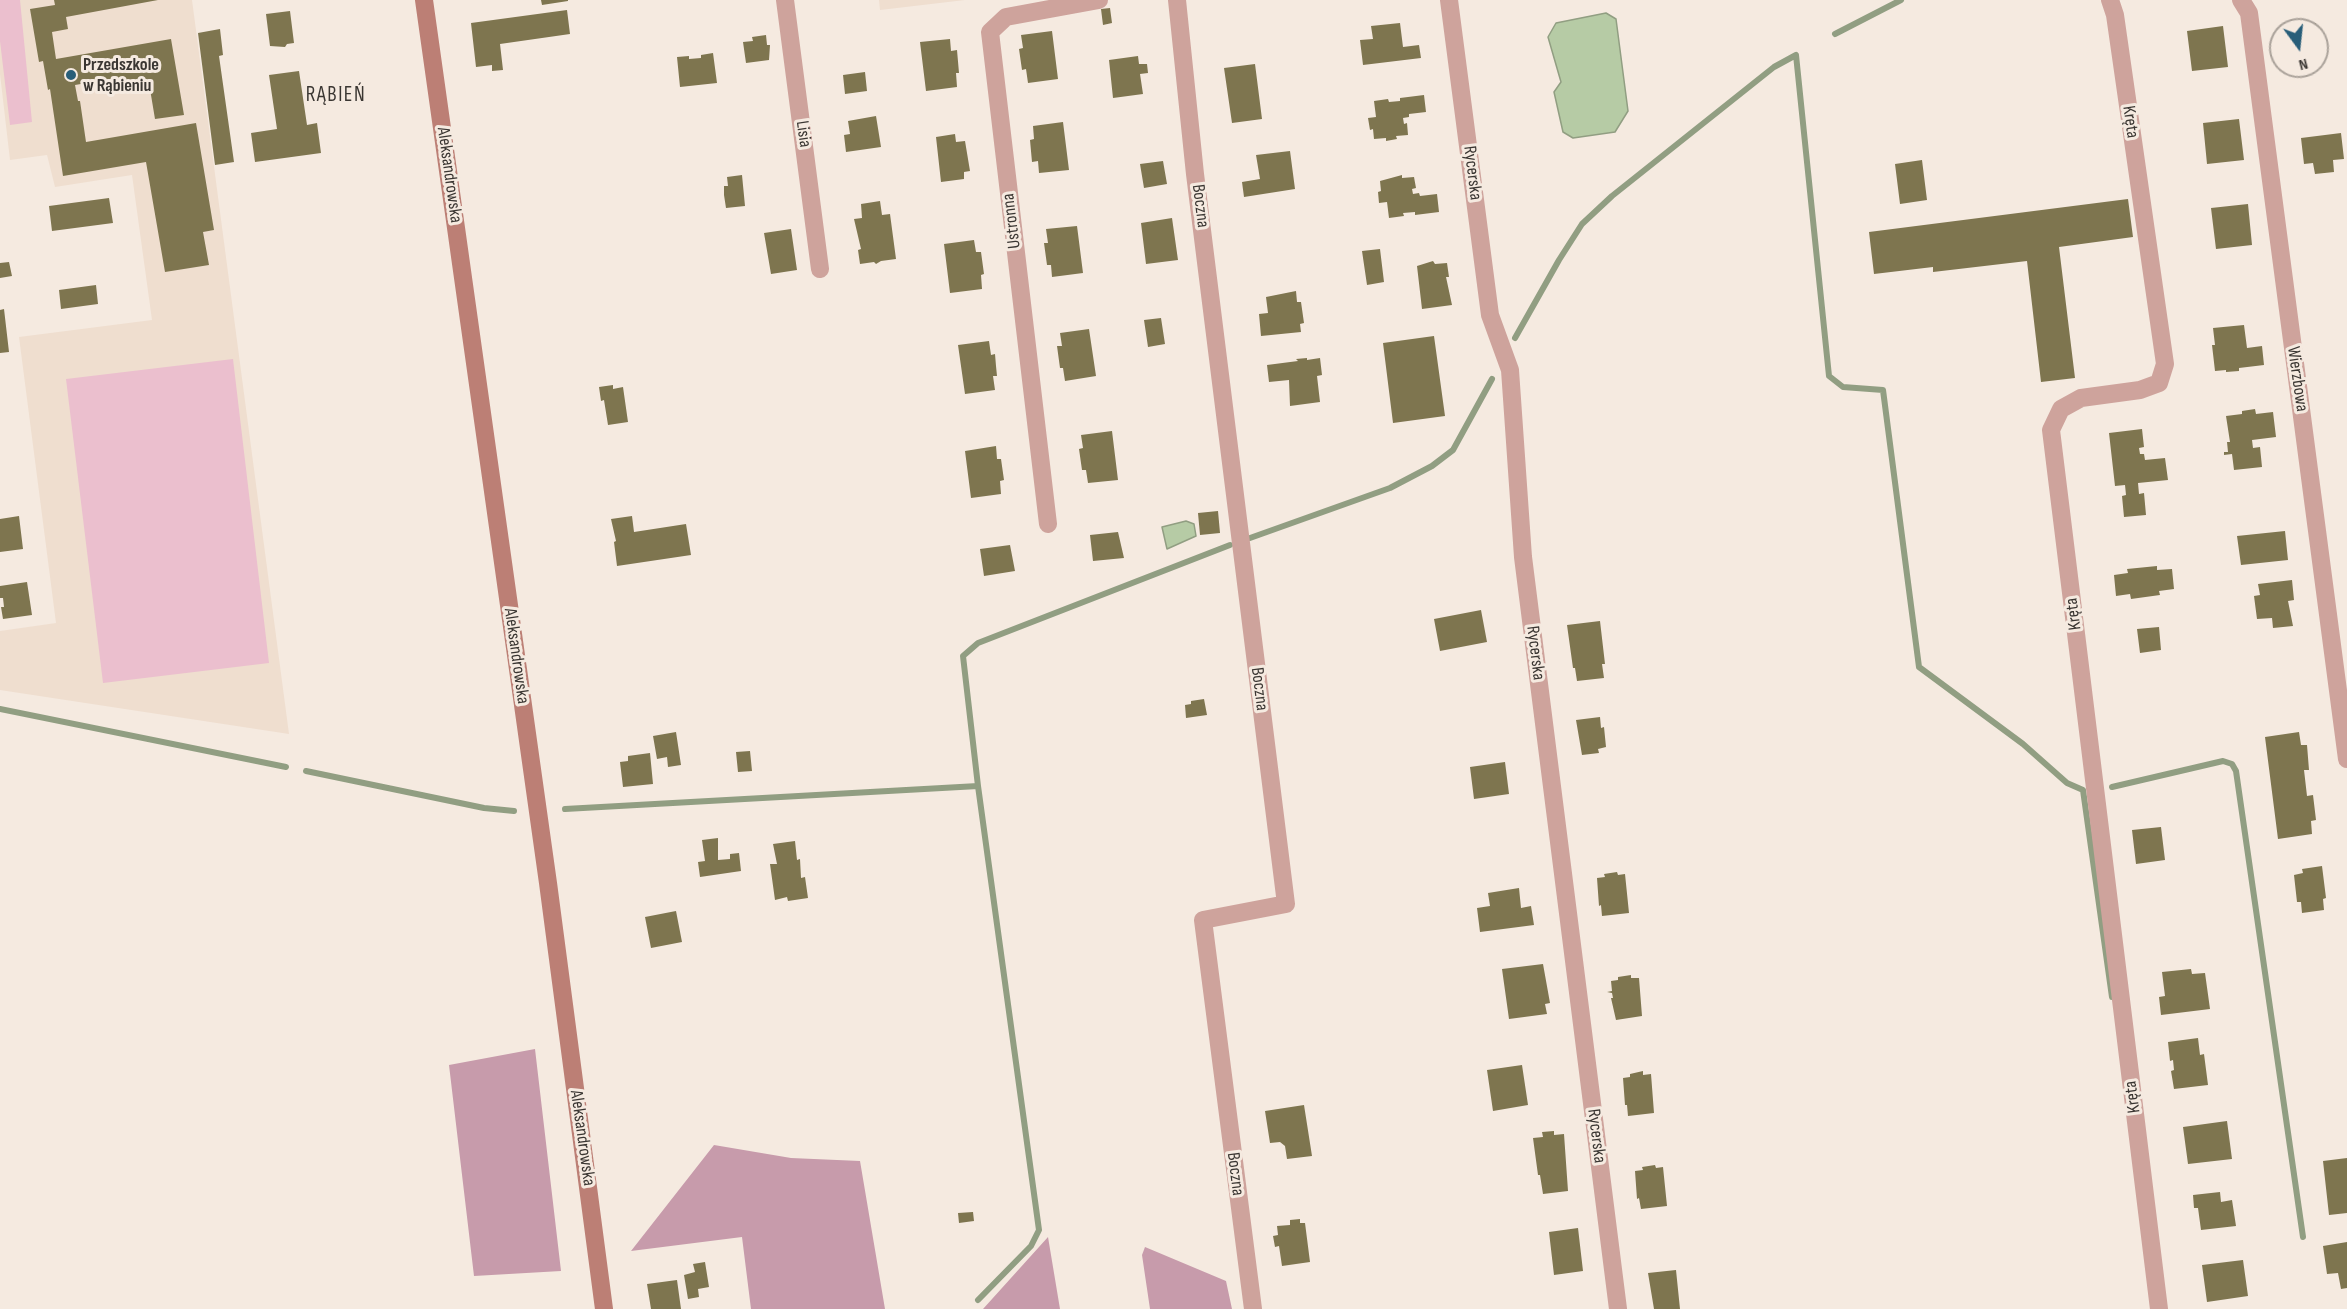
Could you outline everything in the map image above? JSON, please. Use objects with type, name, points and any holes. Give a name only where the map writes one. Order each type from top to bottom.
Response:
[{"type":"main road","name":"Aleksandrowska","points":[[424,1],[545,860],[604,1309]]},
{"type":"street","name":"Lisia","points":[[785,0],[820,269]]},
{"type":"street","name":"Ustronna","points":[[1048,524],[990,32],[1006,17],[1099,0]]},
{"type":"street","name":"Boczna","points":[[1177,0],[1196,174],[1286,904],[1203,920],[1253,1309]]},
{"type":"street","name":"Rycerska","points":[[1449,0],[1490,315],[1510,370],[1523,556],[1618,1309]]},
{"type":"street","name":"Kręta","points":[[2110,0],[2115,15],[2165,364],[2159,383],[2140,390],[2081,398],[2061,409],[2051,430],[2159,1309]]},
{"type":"street","name":"Wierzbowa","points":[[2241,0],[2249,14],[2347,759]]},
{"type":"shaded area","points":[[0,0],[192,0],[289,734],[0,690],[0,631],[56,623],[19,337],[152,320],[132,175],[55,187],[47,155],[10,160],[0,74]]},
{"type":"shaded area","points":[[0,0],[20,0],[32,122],[10,125],[0,41]]},
{"type":"shaded area","points":[[879,0],[965,0],[880,10]]},
{"type":"shaded area","points":[[1606,13],[1616,19],[1628,111],[1615,132],[1573,138],[1563,132],[1554,92],[1561,82],[1548,37],[1556,23]]},
{"type":"shaded area","points":[[233,359],[269,663],[103,683],[66,379]]},
{"type":"shaded area","points":[[1186,521],[1194,524],[1196,536],[1167,549],[1162,527]]},
{"type":"shaded area","points":[[535,1049],[561,1271],[474,1276],[449,1065]]},
{"type":"shaded area","points":[[714,1145],[791,1158],[860,1161],[885,1309],[751,1309],[742,1237],[631,1251]]},
{"type":"shaded area","points":[[1048,1237],[1060,1309],[983,1309]]},
{"type":"shaded area","points":[[1145,1247],[1226,1281],[1232,1309],[1150,1309],[1142,1255]]},
{"type":"building","points":[[54,0],[158,0],[66,17],[68,29],[52,32],[56,59],[171,39],[184,115],[155,119],[149,83],[123,87],[122,77],[75,85],[78,101],[80,101],[86,142],[196,123],[214,230],[203,232],[209,265],[165,272],[146,162],[63,176],[50,89],[48,90],[43,61],[39,62],[30,9],[55,5]]},
{"type":"building","points":[[541,0],[568,0],[568,1],[542,5]]},
{"type":"building","points":[[1110,8],[1112,23],[1103,25],[1101,9]]},
{"type":"building","points":[[567,10],[570,34],[500,44],[503,70],[492,71],[492,65],[476,67],[471,23]]},
{"type":"building","points":[[290,11],[294,43],[287,44],[285,47],[270,46],[266,14]]},
{"type":"building","points":[[1400,23],[1403,47],[1419,45],[1421,58],[1363,65],[1360,40],[1373,39],[1371,26]]},
{"type":"building","points":[[2223,26],[2228,67],[2192,71],[2187,31]]},
{"type":"building","points":[[220,29],[223,55],[219,56],[234,162],[215,165],[198,33]]},
{"type":"building","points":[[1052,31],[1058,79],[1028,83],[1026,69],[1022,70],[1019,49],[1023,48],[1021,35]]},
{"type":"building","points":[[766,35],[767,45],[770,45],[769,60],[746,63],[743,42],[753,41],[752,37]]},
{"type":"building","points":[[950,39],[951,51],[957,50],[959,73],[956,73],[957,87],[926,91],[920,42]]},
{"type":"building","points":[[713,53],[717,83],[680,87],[677,57],[701,58],[701,55]]},
{"type":"building","points":[[1138,56],[1139,64],[1147,64],[1148,73],[1140,74],[1143,94],[1113,98],[1109,60]]},
{"type":"building","points":[[1255,64],[1262,119],[1232,123],[1224,68]]},
{"type":"building","points":[[299,71],[307,125],[317,123],[321,153],[255,162],[251,133],[277,129],[269,75]]},
{"type":"building","points":[[865,72],[867,91],[845,94],[843,75]]},
{"type":"building","points":[[1424,95],[1426,112],[1409,114],[1409,117],[1403,118],[1404,124],[1407,123],[1408,135],[1396,136],[1397,139],[1386,141],[1386,138],[1374,139],[1368,118],[1376,117],[1374,101],[1388,99],[1389,102],[1400,101],[1400,98]]},
{"type":"building","points":[[876,116],[881,147],[846,152],[844,135],[850,134],[848,121]]},
{"type":"building","points":[[2239,119],[2244,160],[2207,164],[2203,123]]},
{"type":"building","points":[[1063,122],[1069,170],[1039,173],[1038,161],[1032,162],[1030,140],[1034,139],[1033,126]]},
{"type":"building","points":[[2341,133],[2344,159],[2333,160],[2334,172],[2315,174],[2313,163],[2304,164],[2301,138]]},
{"type":"building","points":[[955,134],[956,142],[965,141],[970,171],[964,172],[964,179],[941,182],[936,137]]},
{"type":"building","points":[[1290,151],[1295,189],[1244,197],[1242,182],[1260,179],[1256,155]]},
{"type":"building","points":[[1922,160],[1927,200],[1900,204],[1895,164]]},
{"type":"building","points":[[1163,161],[1167,184],[1144,188],[1140,164]]},
{"type":"building","points":[[742,175],[745,206],[726,208],[724,186],[728,186],[727,177]]},
{"type":"building","points":[[1402,175],[1402,178],[1414,177],[1416,188],[1412,189],[1413,194],[1419,193],[1420,196],[1437,194],[1439,212],[1415,215],[1415,212],[1403,213],[1404,216],[1389,218],[1387,202],[1379,203],[1380,181]]},
{"type":"building","points":[[109,198],[113,223],[52,231],[49,206]]},
{"type":"building","points":[[2128,199],[2133,237],[2059,247],[2075,378],[2041,382],[2027,261],[1933,272],[1933,267],[1874,274],[1869,232]]},
{"type":"building","points":[[880,201],[882,215],[890,214],[896,259],[876,264],[874,262],[860,264],[858,250],[861,249],[854,219],[862,218],[861,204]]},
{"type":"building","points":[[2248,204],[2252,245],[2216,249],[2211,208]]},
{"type":"building","points":[[1172,218],[1178,260],[1146,264],[1141,223]]},
{"type":"building","points":[[1077,226],[1083,273],[1052,277],[1051,265],[1047,265],[1044,243],[1048,243],[1046,229]]},
{"type":"building","points":[[791,229],[797,270],[771,274],[764,233]]},
{"type":"building","points":[[974,240],[976,252],[981,252],[984,274],[981,275],[982,289],[950,293],[944,244]]},
{"type":"building","points":[[1380,249],[1384,282],[1367,285],[1362,251]]},
{"type":"building","points":[[1433,261],[1435,264],[1447,263],[1449,277],[1446,277],[1452,305],[1422,309],[1417,266]]},
{"type":"building","points":[[9,262],[12,276],[0,278],[0,263]]},
{"type":"building","points":[[96,285],[98,304],[61,309],[59,290]]},
{"type":"building","points":[[1296,291],[1297,302],[1301,302],[1304,323],[1300,324],[1301,332],[1261,336],[1259,314],[1268,313],[1266,297]]},
{"type":"building","points":[[4,309],[9,352],[0,353],[0,310]]},
{"type":"building","points":[[1161,318],[1165,344],[1148,347],[1144,320]]},
{"type":"building","points":[[2244,325],[2247,348],[2262,346],[2264,365],[2239,368],[2239,371],[2215,371],[2213,328]]},
{"type":"building","points":[[1089,329],[1096,376],[1065,381],[1063,368],[1060,368],[1057,346],[1062,346],[1060,333]]},
{"type":"building","points":[[1434,336],[1445,416],[1393,423],[1383,343]]},
{"type":"building","points":[[989,341],[991,355],[995,354],[997,376],[993,376],[995,390],[965,394],[958,345]]},
{"type":"building","points":[[1307,358],[1307,360],[1320,358],[1322,375],[1317,376],[1320,402],[1290,406],[1289,380],[1269,382],[1267,365]]},
{"type":"building","points":[[613,385],[613,389],[623,387],[628,422],[608,425],[604,400],[601,401],[599,387]]},
{"type":"building","points":[[2255,409],[2256,414],[2273,412],[2276,437],[2252,440],[2253,448],[2260,447],[2262,467],[2234,470],[2232,454],[2224,455],[2224,452],[2228,452],[2227,442],[2230,442],[2226,416],[2242,414],[2242,411]]},
{"type":"building","points":[[2142,429],[2144,447],[2139,448],[2140,454],[2144,454],[2145,460],[2165,458],[2168,480],[2138,483],[2139,494],[2144,493],[2146,515],[2124,517],[2122,496],[2126,495],[2125,485],[2115,486],[2109,433]]},
{"type":"building","points":[[1112,431],[1118,480],[1088,483],[1086,470],[1082,470],[1079,449],[1083,448],[1081,435]]},
{"type":"building","points":[[996,446],[997,459],[1001,459],[1004,480],[1000,481],[1001,494],[971,498],[965,451]]},
{"type":"building","points":[[1218,511],[1220,533],[1200,535],[1198,513]]},
{"type":"building","points":[[19,516],[23,549],[0,552],[0,519]]},
{"type":"building","points":[[632,516],[634,532],[686,524],[691,555],[617,566],[614,542],[616,541],[611,519]]},
{"type":"building","points":[[2285,531],[2288,560],[2241,565],[2237,536]]},
{"type":"building","points":[[1118,532],[1124,558],[1093,561],[1090,535]]},
{"type":"building","points":[[1010,545],[1015,571],[984,576],[980,549]]},
{"type":"building","points":[[2157,566],[2157,570],[2172,569],[2174,589],[2159,591],[2160,595],[2131,599],[2130,594],[2116,596],[2114,575],[2128,573],[2127,569]]},
{"type":"building","points":[[2292,580],[2294,600],[2288,601],[2293,626],[2273,628],[2272,618],[2257,619],[2254,596],[2260,595],[2258,584]]},
{"type":"building","points":[[27,582],[32,615],[3,619],[1,607],[4,607],[3,598],[0,598],[0,586]]},
{"type":"building","points":[[1481,610],[1487,642],[1440,651],[1434,619]]},
{"type":"building","points":[[1600,621],[1605,664],[1602,664],[1604,678],[1577,681],[1567,625]]},
{"type":"building","points":[[2159,627],[2161,650],[2140,653],[2137,629]]},
{"type":"building","points":[[1204,699],[1207,715],[1186,718],[1185,705],[1191,704],[1191,701]]},
{"type":"building","points":[[1600,717],[1601,728],[1604,727],[1606,747],[1598,749],[1599,753],[1582,755],[1576,720]]},
{"type":"building","points":[[676,732],[681,765],[668,767],[667,757],[657,759],[653,736]]},
{"type":"building","points":[[2299,732],[2301,745],[2307,745],[2309,770],[2304,770],[2307,796],[2313,795],[2316,820],[2311,821],[2312,834],[2278,839],[2265,737]]},
{"type":"building","points":[[750,751],[752,771],[738,772],[736,752]]},
{"type":"building","points":[[650,753],[653,784],[623,787],[620,762],[628,761],[628,756]]},
{"type":"building","points":[[1505,762],[1509,794],[1474,799],[1470,767]]},
{"type":"building","points":[[2161,827],[2165,860],[2136,864],[2132,830]]},
{"type":"building","points":[[718,838],[718,860],[730,859],[730,854],[739,853],[741,871],[700,877],[698,862],[705,861],[702,840]]},
{"type":"building","points":[[795,841],[797,860],[800,859],[801,878],[805,877],[808,898],[788,901],[787,897],[775,900],[770,864],[777,864],[773,844]]},
{"type":"building","points":[[2322,866],[2326,898],[2323,899],[2324,910],[2302,913],[2301,902],[2297,902],[2294,875],[2303,873],[2302,869]]},
{"type":"building","points":[[1617,872],[1618,875],[1625,874],[1629,913],[1602,916],[1597,878],[1605,877],[1604,874]]},
{"type":"building","points":[[1519,888],[1521,908],[1531,906],[1534,925],[1480,932],[1477,908],[1490,906],[1488,893]]},
{"type":"building","points":[[676,911],[682,942],[651,948],[645,917]]},
{"type":"building","points":[[1543,964],[1550,1003],[1545,1004],[1547,1014],[1509,1019],[1502,969]]},
{"type":"building","points":[[2191,969],[2192,974],[2205,973],[2210,1009],[2161,1015],[2159,997],[2165,996],[2162,972]]},
{"type":"building","points":[[1631,975],[1631,978],[1639,978],[1642,1016],[1616,1020],[1612,993],[1607,992],[1612,991],[1611,981],[1618,980],[1618,977]]},
{"type":"building","points":[[2198,1038],[2200,1055],[2204,1054],[2208,1085],[2174,1089],[2171,1071],[2174,1070],[2173,1060],[2170,1061],[2168,1042]]},
{"type":"building","points":[[1522,1065],[1528,1105],[1493,1111],[1487,1070]]},
{"type":"building","points":[[1643,1071],[1643,1075],[1651,1074],[1654,1113],[1628,1116],[1623,1078]]},
{"type":"building","points":[[1304,1105],[1312,1156],[1287,1159],[1285,1146],[1280,1142],[1270,1143],[1265,1111]]},
{"type":"building","points":[[2227,1121],[2232,1159],[2188,1164],[2183,1127]]},
{"type":"building","points":[[1554,1131],[1554,1135],[1564,1134],[1568,1191],[1543,1194],[1533,1138],[1543,1137],[1542,1132]]},
{"type":"building","points":[[2347,1158],[2347,1213],[2329,1215],[2323,1161]]},
{"type":"building","points":[[1655,1165],[1656,1168],[1663,1167],[1667,1206],[1641,1209],[1639,1198],[1637,1199],[1635,1171],[1643,1170],[1642,1167]]},
{"type":"building","points":[[2220,1192],[2221,1202],[2232,1200],[2236,1226],[2201,1230],[2198,1208],[2194,1208],[2193,1195]]},
{"type":"building","points":[[973,1212],[974,1221],[959,1223],[958,1213]]},
{"type":"building","points":[[1300,1219],[1300,1223],[1305,1223],[1310,1262],[1282,1266],[1279,1246],[1275,1247],[1273,1236],[1278,1235],[1277,1226],[1290,1225],[1290,1220]]},
{"type":"building","points":[[1578,1228],[1583,1271],[1554,1275],[1549,1232]]},
{"type":"building","points":[[2347,1242],[2347,1288],[2341,1289],[2338,1273],[2327,1274],[2323,1246]]},
{"type":"building","points":[[2243,1260],[2248,1296],[2207,1302],[2202,1265]]},
{"type":"building","points":[[705,1262],[709,1287],[698,1289],[699,1297],[688,1299],[684,1275],[695,1272],[693,1264]]},
{"type":"building","points":[[1676,1270],[1680,1309],[1654,1309],[1648,1273]]},
{"type":"building","points":[[677,1280],[681,1309],[651,1309],[647,1284]]},
{"type":"waterway","points":[[1835,34],[1901,0]]},
{"type":"waterway","points":[[1515,338],[1582,224],[1612,196],[1774,67],[1796,55],[1829,376],[1843,387],[1883,390],[1919,667],[2023,744],[2067,783],[2083,790],[2112,997]]},
{"type":"waterway","points":[[1250,538],[1390,488],[1432,466],[1453,450],[1492,379]]},
{"type":"waterway","points":[[978,1300],[1031,1246],[1039,1230],[978,786],[963,656],[978,643],[1230,545]]},
{"type":"waterway","points":[[0,709],[286,767]]},
{"type":"waterway","points":[[2112,787],[2223,761],[2232,764],[2236,771],[2303,1237]]},
{"type":"waterway","points":[[306,771],[484,808],[514,811]]},
{"type":"waterway","points":[[565,809],[978,786]]},
{"type":"place","name":"Przedszkole w Rąbieniu","points":[[71,75]]},
{"type":"district","name":"RĄBIEŃ","points":[[336,96]]}]
